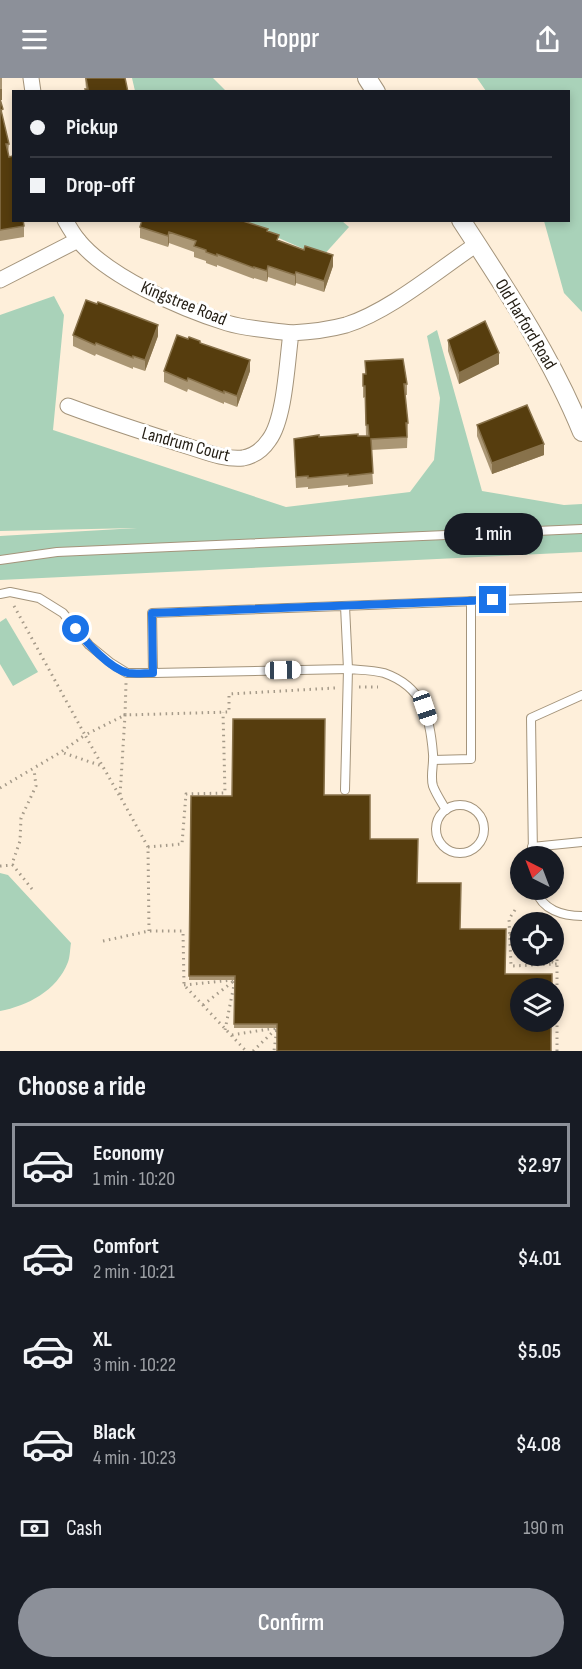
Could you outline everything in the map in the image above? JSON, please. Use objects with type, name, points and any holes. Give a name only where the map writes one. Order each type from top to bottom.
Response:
[{"type":"street","name":"Kingstree Road","points":[[66,222],[78,240],[96,256],[131,282],[173,303],[228,323],[291,333]]},
{"type":"street","name":"Old Harford Road","points":[[462,222],[544,352],[582,432]]},
{"type":"street","points":[[0,280],[78,240]]},
{"type":"street","points":[[291,333],[345,325],[363,318],[401,296],[477,244]]},
{"type":"street","name":"Landrum Court","points":[[68,406],[128,428],[221,456],[241,458],[251,456],[262,449],[278,424],[291,333]]},
{"type":"lane","points":[[0,560],[57,552],[582,529]]},
{"type":"lane","points":[[0,594],[10,592],[39,598],[63,613],[89,645],[127,673],[348,669],[383,673],[398,679],[414,691],[425,708],[430,724],[433,760],[432,785],[446,810]]},
{"type":"lane","points":[[153,673],[152,613],[582,597]]},
{"type":"lane","points":[[433,760],[471,759],[471,601]]},
{"type":"lane","points":[[345,606],[348,669],[345,790]]},
{"type":"lane","points":[[532,846],[531,718],[582,695]]},
{"type":"lane","points":[[460,806],[468,807],[480,816],[484,831],[478,845],[464,853],[456,853],[443,845],[436,831],[437,823],[446,810],[460,806]]},
{"type":"lane","points":[[542,846],[582,842]]},
{"type":"lane","points":[[541,900],[548,907],[568,916],[582,916]]},
{"type":"path","points":[[10,592],[9,598],[148,847],[149,931]]},
{"type":"path","points":[[120,796],[127,673]]},
{"type":"path","points":[[0,788],[34,769],[85,735],[125,715],[228,712],[229,694],[378,687]]},
{"type":"path","points":[[148,847],[182,844],[186,794],[225,793],[223,712]]},
{"type":"path","points":[[61,752],[102,766]]},
{"type":"path","points":[[13,865],[20,841],[21,818],[36,786],[34,769]]},
{"type":"path","points":[[0,866],[13,865]]},
{"type":"path","points":[[13,865],[32,889]]},
{"type":"path","points":[[510,918],[510,934]]},
{"type":"path","points":[[103,941],[149,931],[183,931],[184,985],[246,1051]]},
{"type":"path","points":[[557,966],[557,1051]]},
{"type":"path","points":[[184,985],[235,980]]},
{"type":"path","points":[[203,1006],[235,980]]},
{"type":"path","points":[[225,1030],[235,980]]},
{"type":"path","points":[[231,1036],[277,1028]]},
{"type":"path","points":[[253,1051],[277,1028]]},
{"type":"path","points":[[274,1051],[277,1028]]},
{"type":"green space","points":[[132,78],[213,78],[225,90],[135,90]]},
{"type":"green space","points":[[477,78],[582,78],[582,312],[564,293],[544,222],[570,222],[570,90],[485,90]]},
{"type":"green space","points":[[242,222],[343,222],[349,227],[322,257]]},
{"type":"green space","points":[[54,296],[64,315],[53,430],[286,507],[410,492],[434,460],[440,398],[427,336],[437,330],[482,491],[564,505],[582,504],[582,552],[0,580],[0,536],[137,528],[0,531],[0,315]]},
{"type":"green space","points":[[6,618],[38,672],[13,686],[0,664],[0,622]]},
{"type":"green space","points":[[0,873],[8,875],[71,943],[68,962],[57,981],[49,989],[30,1001],[0,1011]]},
{"type":"building","points":[[86,78],[125,78],[128,90],[85,89],[88,89]]},
{"type":"building","points":[[0,99],[9,144],[6,144],[9,157],[12,156],[12,222],[23,222],[24,226],[0,230]]},
{"type":"building","points":[[141,222],[246,222],[279,235],[277,240],[304,250],[305,246],[333,255],[324,281],[268,266],[267,271],[254,268],[206,252],[194,246],[196,241],[169,232],[168,236],[140,227]]},
{"type":"building","points":[[86,300],[97,304],[98,302],[158,325],[145,360],[133,356],[133,358],[96,343],[95,345],[73,335]]},
{"type":"building","points":[[485,321],[499,353],[459,373],[448,340]]},
{"type":"building","points":[[177,335],[188,339],[189,337],[250,360],[237,396],[188,378],[187,381],[164,371]]},
{"type":"building","points":[[403,359],[407,384],[404,384],[407,437],[371,439],[373,473],[296,477],[294,439],[319,435],[319,437],[358,434],[358,436],[369,436],[368,425],[366,425],[365,386],[363,386],[363,374],[366,374],[365,361]]},
{"type":"building","points":[[527,405],[544,444],[492,463],[477,425]]},
{"type":"building","points":[[233,719],[325,719],[324,795],[370,795],[370,839],[418,839],[417,883],[461,883],[460,929],[506,929],[505,974],[552,974],[552,978],[510,978],[510,1032],[551,1032],[551,1051],[277,1051],[277,1024],[234,1024],[235,976],[189,976],[191,796],[232,796]]},
{"type":"route","points":[[76,629],[89,645],[127,673],[153,673],[152,613],[493,600]]}]
